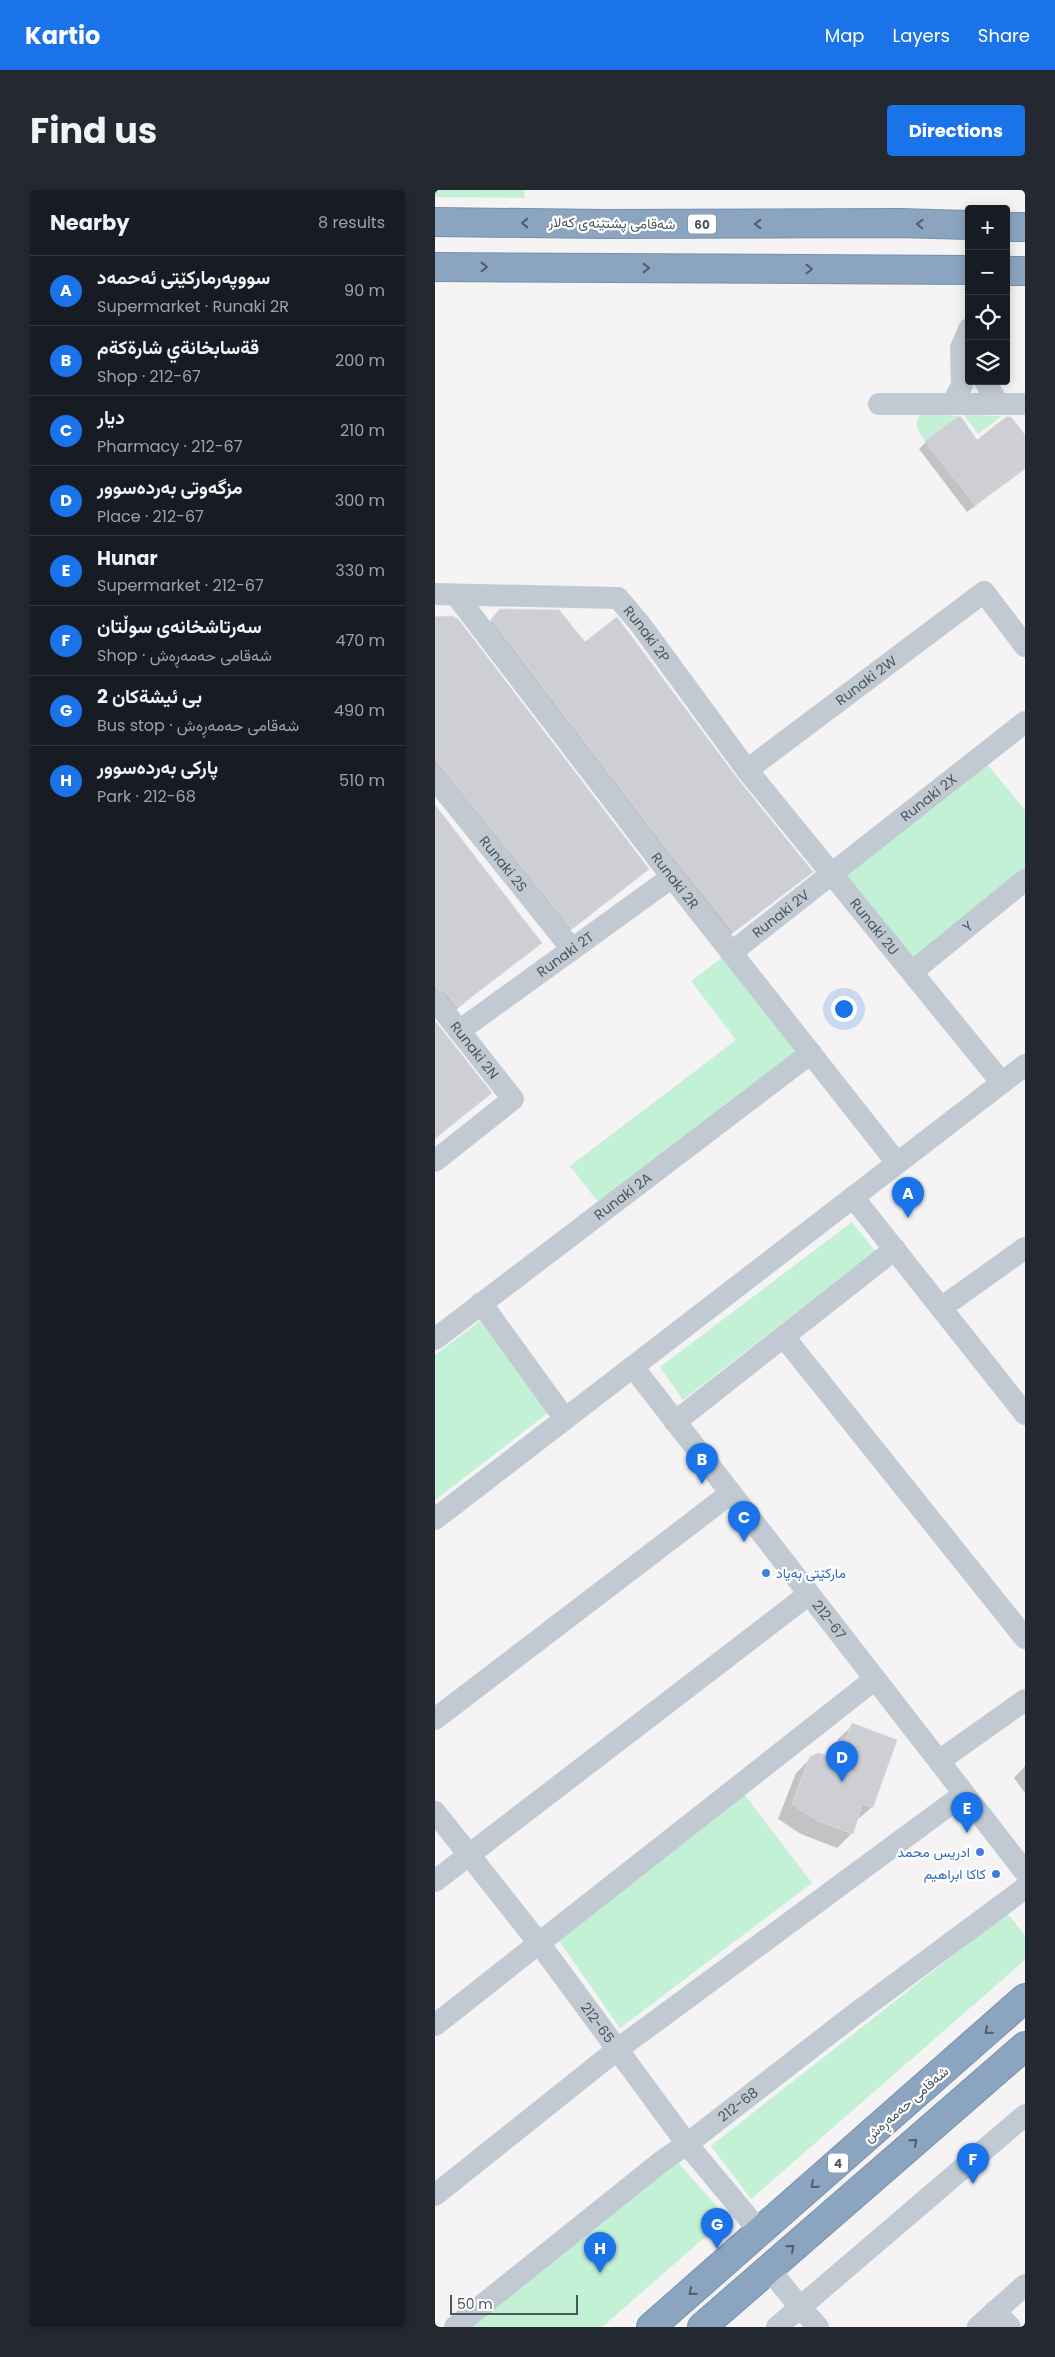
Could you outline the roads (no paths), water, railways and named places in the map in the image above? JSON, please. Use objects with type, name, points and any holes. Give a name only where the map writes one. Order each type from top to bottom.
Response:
[{"type":"highway","name":"شەقامی پشتێنەی کەلار","points":[[435,222],[604,224],[899,223],[965,225]]},
{"type":"highway","points":[[1010,226],[1025,227]]},
{"type":"highway","points":[[435,267],[965,270]]},
{"type":"highway","points":[[1010,271],[1025,271]]},
{"type":"highway","name":"شەقامی حەمەڕەش","points":[[651,2327],[1025,1998]]},
{"type":"highway","name":"4","points":[[702,2327],[1025,2046]]},
{"type":"street","points":[[952,404],[962,384],[961,348],[965,338]]},
{"type":"street","points":[[987,385],[998,404]]},
{"type":"street","points":[[879,404],[1025,404]]},
{"type":"street","name":"Runaki 2W","points":[[747,770],[984,592],[1025,646]]},
{"type":"street","name":"Runaki 2P","points":[[446,595],[618,598],[640,624],[747,770]]},
{"type":"street","name":"Runaki 2R","points":[[446,595],[732,952],[897,1163]]},
{"type":"street","name":"Runaki 2X","points":[[831,874],[1025,722]]},
{"type":"street","name":"Runaki 2U","points":[[747,770],[1002,1083]]},
{"type":"street","name":"Runaki 2S","points":[[435,779],[572,949]]},
{"type":"street","name":"Runaki 2V","points":[[732,952],[831,874]]},
{"type":"street","name":"Runaki 2T","points":[[459,1031],[672,877]]},
{"type":"street","name":"Y","points":[[912,972],[1025,880]]},
{"type":"street","name":"Runaki 2N","points":[[435,1000],[513,1099],[435,1161]]},
{"type":"street","name":"Runaki 2A","points":[[435,1339],[811,1053]]},
{"type":"street","points":[[435,1519],[1025,1065]]},
{"type":"street","points":[[853,1197],[1024,1409]]},
{"type":"street","points":[[941,1308],[1025,1248]]},
{"type":"street","points":[[675,1422],[895,1250]]},
{"type":"street","points":[[481,1303],[565,1419]]},
{"type":"street","points":[[784,1337],[1025,1638]]},
{"type":"street","name":"212-67","points":[[633,1367],[1025,1872]]},
{"type":"street","points":[[435,1718],[731,1493]]},
{"type":"street","points":[[435,1881],[809,1594]]},
{"type":"street","points":[[435,2025],[875,1679]]},
{"type":"street","points":[[939,1761],[1025,1700]]},
{"type":"street","points":[[435,2195],[618,2049],[964,1794]]},
{"type":"street","name":"212-65","points":[[435,1812],[539,1943],[687,2144],[761,2232]]},
{"type":"street","name":"212-68","points":[[455,2327],[662,2162],[855,2014],[1025,1888]]},
{"type":"street","points":[[777,2327],[1025,2115]]},
{"type":"street","points":[[768,2268],[818,2327]]},
{"type":"street","points":[[978,2327],[1002,2319],[1025,2285]]},
{"type":"place","name":"سووپەرمارکێتی ئەحمەد","points":[[908,1218]]},
{"type":"place","name":"قةسابخانةي شارةكةم","points":[[702,1484]]},
{"type":"place","name":"ديار","points":[[744,1542]]},
{"type":"place","name":"مارکێتی بەیاد","points":[[766,1573]]},
{"type":"place","name":"مزگەوتی بەردەسوور","points":[[842,1782]]},
{"type":"place","name":"Hunar","points":[[967,1833]]},
{"type":"place","name":"ادريس محمد","points":[[980,1852]]},
{"type":"place","name":"کاکا ابراهيم","points":[[996,1874]]},
{"type":"place","name":"سەرتاشخانەی سوڵتان","points":[[973,2184]]},
{"type":"place","name":"بی ئيشةكان 2","points":[[717,2249]]},
{"type":"place","name":"پارکی بەردەسوور","points":[[600,2273]]}]
